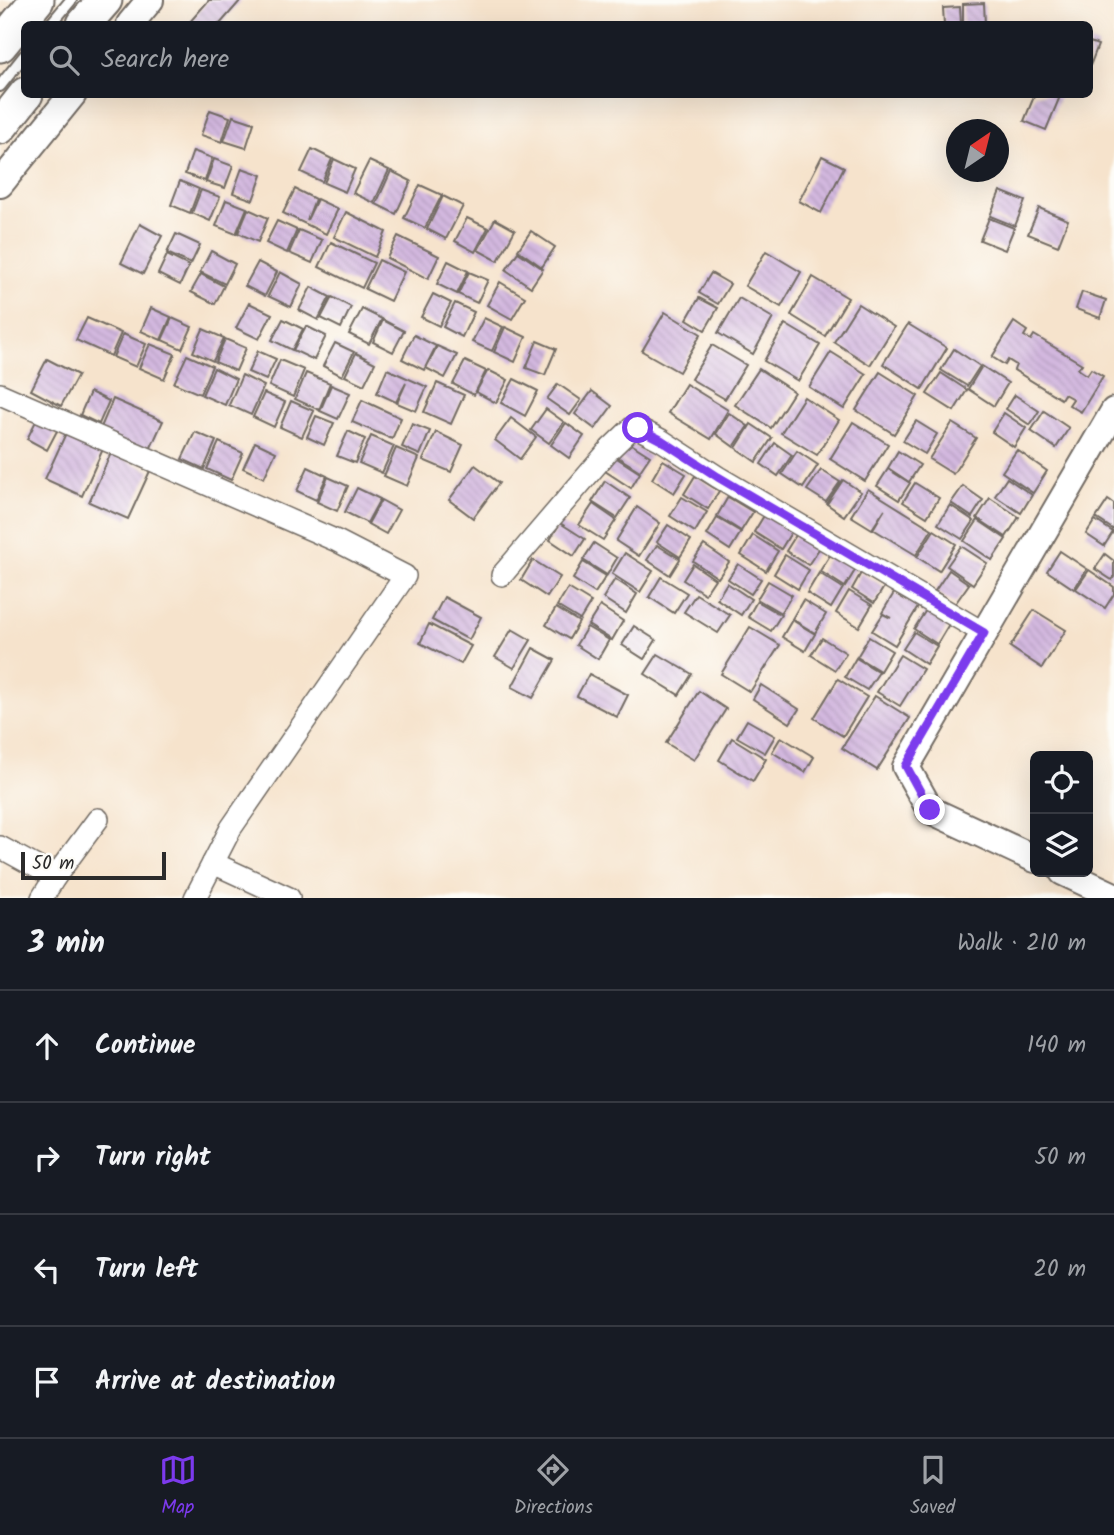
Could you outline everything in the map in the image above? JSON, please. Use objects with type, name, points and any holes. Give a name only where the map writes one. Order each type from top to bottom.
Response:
[{"type":"main road","points":[[0,45],[37,0]]},
{"type":"main road","points":[[87,21],[105,0]]},
{"type":"main road","points":[[0,127],[23,98]]},
{"type":"street","points":[[132,21],[150,0]]},
{"type":"street","points":[[0,184],[70,98]]},
{"type":"street","points":[[0,394],[337,541],[405,576],[231,828],[195,898]]},
{"type":"street","points":[[1030,857],[930,810],[906,766],[1114,411]]},
{"type":"street","points":[[502,575],[610,449],[633,428],[638,428],[984,633]]},
{"type":"street","points":[[42,898],[98,819]]},
{"type":"street","points":[[0,847],[55,877]]},
{"type":"street","points":[[213,863],[289,898]]},
{"type":"street","points":[[1074,877],[1114,896]]},
{"type":"lane","points":[[54,21],[71,0]]},
{"type":"lane","points":[[0,86],[21,60]]},
{"type":"building","points":[[209,0],[241,0],[223,21],[191,21]]},
{"type":"building","points":[[984,3],[985,21],[963,21],[963,4]]},
{"type":"building","points":[[960,7],[961,21],[944,21],[943,8]]},
{"type":"building","points":[[1093,43],[1098,45],[1093,58]]},
{"type":"building","points":[[1033,98],[1059,98],[1046,130],[1024,121]]},
{"type":"building","points":[[210,110],[230,117],[222,142],[201,135]]},
{"type":"building","points":[[233,116],[254,123],[246,148],[224,141]]},
{"type":"building","points":[[312,149],[332,159],[322,182],[301,172]]},
{"type":"building","points":[[193,151],[212,158],[205,181],[185,174]]},
{"type":"building","points":[[822,156],[844,167],[821,213],[799,201]]},
{"type":"building","points":[[214,159],[233,166],[225,188],[206,182]]},
{"type":"building","points":[[334,159],[355,169],[345,192],[324,183]]},
{"type":"building","points":[[369,161],[389,170],[374,203],[353,193]]},
{"type":"building","points":[[242,168],[262,175],[253,200],[233,193]]},
{"type":"building","points":[[391,171],[411,181],[396,214],[376,204]]},
{"type":"building","points":[[180,181],[199,189],[190,213],[171,205]]},
{"type":"building","points":[[420,185],[442,195],[425,228],[404,218]]},
{"type":"building","points":[[295,189],[315,199],[307,220],[317,199],[338,209],[326,234],[283,213]]},
{"type":"building","points":[[201,190],[220,197],[210,221],[192,213]]},
{"type":"building","points":[[1000,191],[1025,201],[1015,226],[990,216]]},
{"type":"building","points":[[443,196],[463,206],[446,239],[427,229]]},
{"type":"building","points":[[226,200],[247,208],[236,234],[216,226]]},
{"type":"building","points":[[1039,208],[1068,220],[1058,246],[1028,234]]},
{"type":"building","points":[[248,209],[268,218],[258,242],[238,233]]},
{"type":"building","points":[[346,212],[386,232],[375,257],[334,237]]},
{"type":"building","points":[[467,218],[488,228],[475,252],[455,241]]},
{"type":"building","points":[[989,218],[1014,228],[1005,250],[980,240]]},
{"type":"building","points":[[495,219],[515,230],[498,261],[478,250]]},
{"type":"building","points":[[277,221],[297,230],[287,253],[266,243]]},
{"type":"building","points":[[140,224],[162,236],[143,274],[121,263]]},
{"type":"building","points":[[299,230],[322,240],[312,263],[289,253]]},
{"type":"building","points":[[531,231],[555,247],[542,267],[518,250]]},
{"type":"building","points":[[176,234],[200,245],[191,264],[167,253]]},
{"type":"building","points":[[398,236],[439,256],[428,279],[387,258]]},
{"type":"building","points":[[331,242],[374,263],[362,288],[319,267]]},
{"type":"building","points":[[211,251],[235,264],[225,284],[200,272]]},
{"type":"building","points":[[766,251],[801,272],[781,307],[745,286]]},
{"type":"building","points":[[518,252],[543,269],[531,287],[506,270]]},
{"type":"building","points":[[167,255],[189,266],[180,285],[158,274]]},
{"type":"building","points":[[379,260],[404,272],[390,301],[365,289]]},
{"type":"building","points":[[448,261],[468,271],[457,294],[437,284]]},
{"type":"building","points":[[258,262],[277,272],[265,296],[245,286]]},
{"type":"building","points":[[280,272],[302,284],[291,307],[268,296]]},
{"type":"building","points":[[469,272],[488,280],[477,303],[458,294]]},
{"type":"building","points":[[711,273],[730,284],[718,304],[699,293]]},
{"type":"building","points":[[201,274],[224,286],[215,304],[191,292]]},
{"type":"building","points":[[813,277],[848,298],[825,336],[791,315]]},
{"type":"building","points":[[500,282],[525,297],[512,319],[487,305]]},
{"type":"building","points":[[311,287],[330,297],[318,320],[299,310]]},
{"type":"building","points":[[1082,292],[1106,300],[1100,318],[1076,309]]},
{"type":"building","points":[[433,294],[451,303],[439,326],[421,317]]},
{"type":"building","points":[[332,297],[351,307],[341,328],[321,318]]},
{"type":"building","points":[[699,298],[718,308],[705,330],[687,319]]},
{"type":"building","points":[[739,298],[773,318],[753,354],[718,333]]},
{"type":"building","points":[[249,303],[272,314],[259,339],[236,328]]},
{"type":"building","points":[[455,303],[474,312],[462,337],[443,327]]},
{"type":"building","points":[[858,304],[894,327],[870,365],[834,342]]},
{"type":"building","points":[[151,308],[171,317],[161,340],[141,331]]},
{"type":"building","points":[[362,309],[382,319],[369,344],[349,334]]},
{"type":"building","points":[[665,312],[701,334],[679,372],[642,351]]},
{"type":"building","points":[[87,318],[121,333],[111,356],[76,340]]},
{"type":"building","points":[[172,318],[192,327],[182,349],[162,340]]},
{"type":"building","points":[[484,318],[503,327],[492,351],[472,342]]},
{"type":"building","points":[[283,319],[303,329],[292,350],[272,340]]},
{"type":"building","points":[[383,320],[404,331],[393,352],[373,342]]},
{"type":"building","points":[[1014,322],[1027,331],[1024,336],[1031,340],[1034,335],[1082,364],[1078,369],[1087,375],[1091,369],[1103,376],[1081,412],[1069,405],[1073,399],[1064,394],[1061,399],[1014,370],[1016,365],[1008,360],[1005,365],[992,357]]},
{"type":"building","points":[[785,324],[820,345],[798,381],[764,361]]},
{"type":"building","points":[[908,324],[947,348],[922,389],[883,364]]},
{"type":"building","points":[[306,326],[326,336],[314,360],[293,350]]},
{"type":"building","points":[[505,327],[526,337],[515,362],[494,352]]},
{"type":"building","points":[[203,329],[224,338],[213,361],[193,352]]},
{"type":"building","points":[[123,334],[146,344],[136,367],[113,357]]},
{"type":"building","points":[[414,335],[436,346],[424,370],[402,359]]},
{"type":"building","points":[[225,339],[246,348],[236,371],[215,362]]},
{"type":"building","points":[[537,341],[556,349],[545,375],[526,368]]},
{"type":"building","points":[[335,343],[354,352],[342,376],[323,366]]},
{"type":"building","points":[[150,344],[175,354],[164,379],[139,368]]},
{"type":"building","points":[[712,345],[746,365],[725,399],[691,379]]},
{"type":"building","points":[[437,346],[457,355],[445,378],[426,368]]},
{"type":"building","points":[[954,349],[980,366],[967,386],[941,370]]},
{"type":"building","points":[[258,351],[276,359],[266,380],[248,372]]},
{"type":"building","points":[[831,352],[866,374],[844,409],[809,387]]},
{"type":"building","points":[[356,353],[375,363],[364,385],[345,376]]},
{"type":"building","points":[[187,355],[212,366],[200,394],[174,383]]},
{"type":"building","points":[[47,359],[78,375],[61,406],[31,390]]},
{"type":"building","points":[[280,360],[304,370],[293,397],[269,386]]},
{"type":"building","points":[[465,361],[486,371],[474,395],[453,384]]},
{"type":"building","points":[[982,366],[1008,383],[994,406],[968,389]]},
{"type":"building","points":[[214,368],[236,379],[225,405],[202,395]]},
{"type":"building","points":[[387,369],[427,387],[416,411],[397,403],[406,383],[396,402],[377,393]]},
{"type":"building","points":[[759,369],[794,392],[771,428],[735,405]]},
{"type":"building","points":[[488,370],[508,380],[496,403],[476,392]]},
{"type":"building","points":[[880,372],[918,396],[894,434],[856,410]]},
{"type":"building","points":[[306,373],[330,383],[319,410],[295,399]]},
{"type":"building","points":[[941,373],[967,390],[954,411],[927,394]]},
{"type":"building","points":[[242,375],[264,386],[251,415],[229,405]]},
{"type":"building","points":[[514,379],[538,391],[525,416],[501,403]]},
{"type":"building","points":[[437,383],[464,395],[451,424],[424,412]]},
{"type":"building","points":[[558,384],[581,400],[570,415],[547,399]]},
{"type":"building","points":[[686,384],[728,410],[711,439],[668,413]]},
{"type":"building","points":[[331,385],[350,393],[338,419],[320,411]]},
{"type":"building","points":[[592,391],[612,406],[595,429],[575,414]]},
{"type":"building","points":[[90,392],[109,401],[99,424],[80,415]]},
{"type":"building","points":[[264,393],[285,402],[274,427],[253,417]]},
{"type":"building","points":[[1015,395],[1039,411],[1030,425],[1006,409]]},
{"type":"building","points":[[804,397],[839,420],[817,455],[781,433]]},
{"type":"building","points":[[113,399],[163,421],[148,454],[99,432]]},
{"type":"building","points":[[362,400],[401,418],[392,439],[352,422]]},
{"type":"building","points":[[291,401],[314,411],[302,437],[280,427]]},
{"type":"building","points":[[546,409],[564,422],[549,443],[531,430]]},
{"type":"building","points":[[1044,411],[1069,428],[1056,448],[1031,431]]},
{"type":"building","points":[[729,413],[748,426],[734,447],[716,434]]},
{"type":"building","points":[[1004,413],[1026,428],[1014,447],[992,432]]},
{"type":"building","points":[[316,416],[334,423],[324,445],[307,437]]},
{"type":"building","points":[[511,418],[536,437],[520,459],[495,440]]},
{"type":"building","points":[[37,419],[58,429],[47,450],[27,439]]},
{"type":"building","points":[[916,421],[937,434],[925,454],[903,441]]},
{"type":"building","points":[[853,422],[888,444],[865,481],[830,459]]},
{"type":"building","points":[[566,423],[584,436],[569,458],[551,445]]},
{"type":"building","points":[[952,423],[976,438],[953,474],[929,459]]},
{"type":"building","points":[[412,424],[430,431],[420,455],[402,447]]},
{"type":"building","points":[[751,424],[772,438],[756,462],[736,448]]},
{"type":"building","points":[[348,431],[365,439],[355,463],[337,456]]},
{"type":"building","points":[[195,432],[216,441],[204,469],[182,459]]},
{"type":"building","points":[[436,432],[463,445],[451,472],[423,460]]},
{"type":"building","points":[[66,433],[103,449],[82,496],[45,479]]},
{"type":"building","points":[[371,436],[394,446],[382,473],[359,463]]},
{"type":"building","points":[[219,442],[243,453],[231,480],[207,469]]},
{"type":"building","points":[[255,442],[276,452],[264,478],[243,468]]},
{"type":"building","points":[[628,442],[650,456],[640,471],[618,457]]},
{"type":"building","points":[[775,443],[792,455],[778,476],[761,464]]},
{"type":"building","points":[[396,448],[419,458],[407,486],[384,476]]},
{"type":"building","points":[[1017,450],[1047,471],[1033,493],[1002,472]]},
{"type":"building","points":[[797,451],[818,465],[803,488],[782,474]]},
{"type":"building","points":[[898,451],[920,465],[909,482],[888,468]]},
{"type":"building","points":[[111,453],[150,471],[128,519],[89,502]]},
{"type":"building","points":[[615,457],[640,473],[631,488],[605,471]]},
{"type":"building","points":[[663,460],[686,474],[674,493],[652,479]]},
{"type":"building","points":[[475,465],[499,483],[473,518],[449,500]]},
{"type":"building","points":[[308,467],[327,476],[316,500],[297,491]]},
{"type":"building","points":[[888,469],[910,483],[899,500],[877,486]]},
{"type":"building","points":[[821,470],[840,482],[826,502],[807,490]]},
{"type":"building","points":[[695,476],[719,491],[708,509],[684,494]]},
{"type":"building","points":[[328,477],[348,486],[337,511],[317,502]]},
{"type":"building","points":[[1007,478],[1032,495],[1021,513],[995,496]]},
{"type":"building","points":[[843,480],[861,492],[844,516],[827,504]]},
{"type":"building","points":[[605,481],[630,498],[617,518],[592,502]]},
{"type":"building","points":[[915,483],[939,498],[927,517],[903,502]]},
{"type":"building","points":[[963,486],[983,500],[972,517],[951,503]]},
{"type":"building","points":[[357,488],[380,499],[367,523],[345,512]]},
{"type":"building","points":[[868,489],[932,529],[916,555],[873,529],[885,509],[872,529],[851,516]]},
{"type":"building","points":[[682,497],[707,512],[695,532],[670,516]]},
{"type":"building","points":[[728,497],[753,512],[741,531],[717,516]]},
{"type":"building","points":[[990,498],[1019,517],[1006,537],[977,518]]},
{"type":"building","points":[[381,500],[399,510],[386,534],[368,524]]},
{"type":"building","points":[[1108,500],[1114,504],[1114,530],[1096,518]]},
{"type":"building","points":[[593,504],[616,520],[603,540],[579,525]]},
{"type":"building","points":[[950,505],[974,521],[962,539],[938,524]]},
{"type":"building","points":[[637,507],[660,523],[639,556],[616,541]]},
{"type":"building","points":[[765,514],[792,531],[781,549],[754,532]]},
{"type":"building","points":[[717,518],[741,532],[730,550],[707,535]]},
{"type":"building","points":[[978,520],[1006,539],[992,560],[964,541]]},
{"type":"building","points":[[1095,520],[1113,532],[1104,546],[1086,534]]},
{"type":"building","points":[[560,523],[585,539],[574,556],[550,540]]},
{"type":"building","points":[[668,525],[691,540],[680,557],[657,542]]},
{"type":"building","points":[[934,530],[956,544],[939,571],[917,557]]},
{"type":"building","points":[[798,532],[821,546],[808,565],[786,551]]},
{"type":"building","points":[[753,535],[778,551],[766,571],[741,555]]},
{"type":"building","points":[[594,543],[617,558],[607,575],[583,560]]},
{"type":"building","points":[[657,545],[680,559],[670,575],[647,560]]},
{"type":"building","points":[[704,545],[729,562],[718,578],[693,561]]},
{"type":"building","points":[[961,546],[987,563],[973,584],[947,566]]},
{"type":"building","points":[[1060,551],[1087,569],[1074,589],[1047,571]]},
{"type":"building","points":[[832,552],[857,567],[845,587],[820,571]]},
{"type":"building","points":[[625,553],[653,571],[640,592],[612,574]]},
{"type":"building","points":[[1105,554],[1114,561],[1112,580],[1095,569]]},
{"type":"building","points":[[785,555],[809,570],[798,589],[774,574]]},
{"type":"building","points":[[533,560],[560,577],[547,597],[521,580]]},
{"type":"building","points":[[583,562],[606,576],[595,593],[573,579]]},
{"type":"building","points":[[693,564],[715,579],[705,594],[683,580]]},
{"type":"building","points":[[738,564],[761,579],[751,594],[728,579]]},
{"type":"building","points":[[949,570],[969,584],[955,604],[935,591]]},
{"type":"building","points":[[1089,570],[1114,587],[1114,594],[1105,608],[1076,589]]},
{"type":"building","points":[[819,573],[843,588],[831,608],[807,593]]},
{"type":"building","points":[[861,573],[884,587],[874,603],[852,589]]},
{"type":"building","points":[[661,577],[687,593],[674,613],[649,597]]},
{"type":"building","points":[[615,579],[637,594],[626,613],[603,598]]},
{"type":"building","points":[[768,581],[792,595],[781,613],[757,599]]},
{"type":"building","points":[[727,583],[751,599],[741,615],[717,599]]},
{"type":"building","points":[[568,588],[591,602],[580,620],[557,606]]},
{"type":"building","points":[[849,591],[872,605],[859,627],[836,613]]},
{"type":"building","points":[[894,593],[918,607],[895,645],[872,631],[883,614],[891,618],[882,613]]},
{"type":"building","points":[[696,594],[730,615],[718,633],[684,612]]},
{"type":"building","points":[[444,597],[481,617],[469,640],[432,620]]},
{"type":"building","points":[[803,600],[826,614],[815,633],[792,619]]},
{"type":"building","points":[[757,601],[781,615],[771,631],[748,617]]},
{"type":"building","points":[[600,606],[623,621],[612,640],[588,625]]},
{"type":"building","points":[[556,608],[579,622],[569,639],[546,625]]},
{"type":"building","points":[[926,610],[949,624],[937,644],[914,629]]},
{"type":"building","points":[[1034,610],[1066,630],[1042,668],[1010,647]]},
{"type":"building","points":[[792,620],[815,634],[805,651],[782,637]]},
{"type":"building","points":[[429,624],[471,646],[461,664],[420,643]]},
{"type":"building","points":[[634,626],[656,640],[644,659],[622,645]]},
{"type":"building","points":[[587,627],[609,640],[598,659],[576,645]]},
{"type":"building","points":[[750,627],[780,645],[750,692],[721,674]]},
{"type":"building","points":[[512,629],[531,640],[514,668],[495,657]]},
{"type":"building","points":[[914,632],[937,646],[926,664],[903,649]]},
{"type":"building","points":[[869,637],[892,651],[880,671],[857,657]]},
{"type":"building","points":[[822,638],[846,653],[835,670],[811,655]]},
{"type":"building","points":[[533,648],[555,660],[533,698],[512,687]]},
{"type":"building","points":[[658,654],[692,674],[679,695],[645,674]]},
{"type":"building","points":[[900,655],[923,669],[900,706],[877,692]]},
{"type":"building","points":[[856,658],[879,672],[867,690],[845,677]]},
{"type":"building","points":[[589,674],[628,695],[617,717],[577,696]]},
{"type":"building","points":[[838,679],[867,697],[843,736],[814,718]]},
{"type":"building","points":[[761,685],[799,709],[790,723],[753,699]]},
{"type":"building","points":[[699,691],[726,709],[694,760],[666,743]]},
{"type":"building","points":[[875,696],[910,718],[877,770],[842,748]]},
{"type":"building","points":[[747,720],[775,736],[765,753],[737,737]]},
{"type":"building","points":[[781,737],[814,757],[805,772],[772,752]]},
{"type":"building","points":[[732,738],[766,759],[753,781],[719,760]]},
{"type":"route","points":[[638,428],[984,633],[906,766],[930,810]]}]
